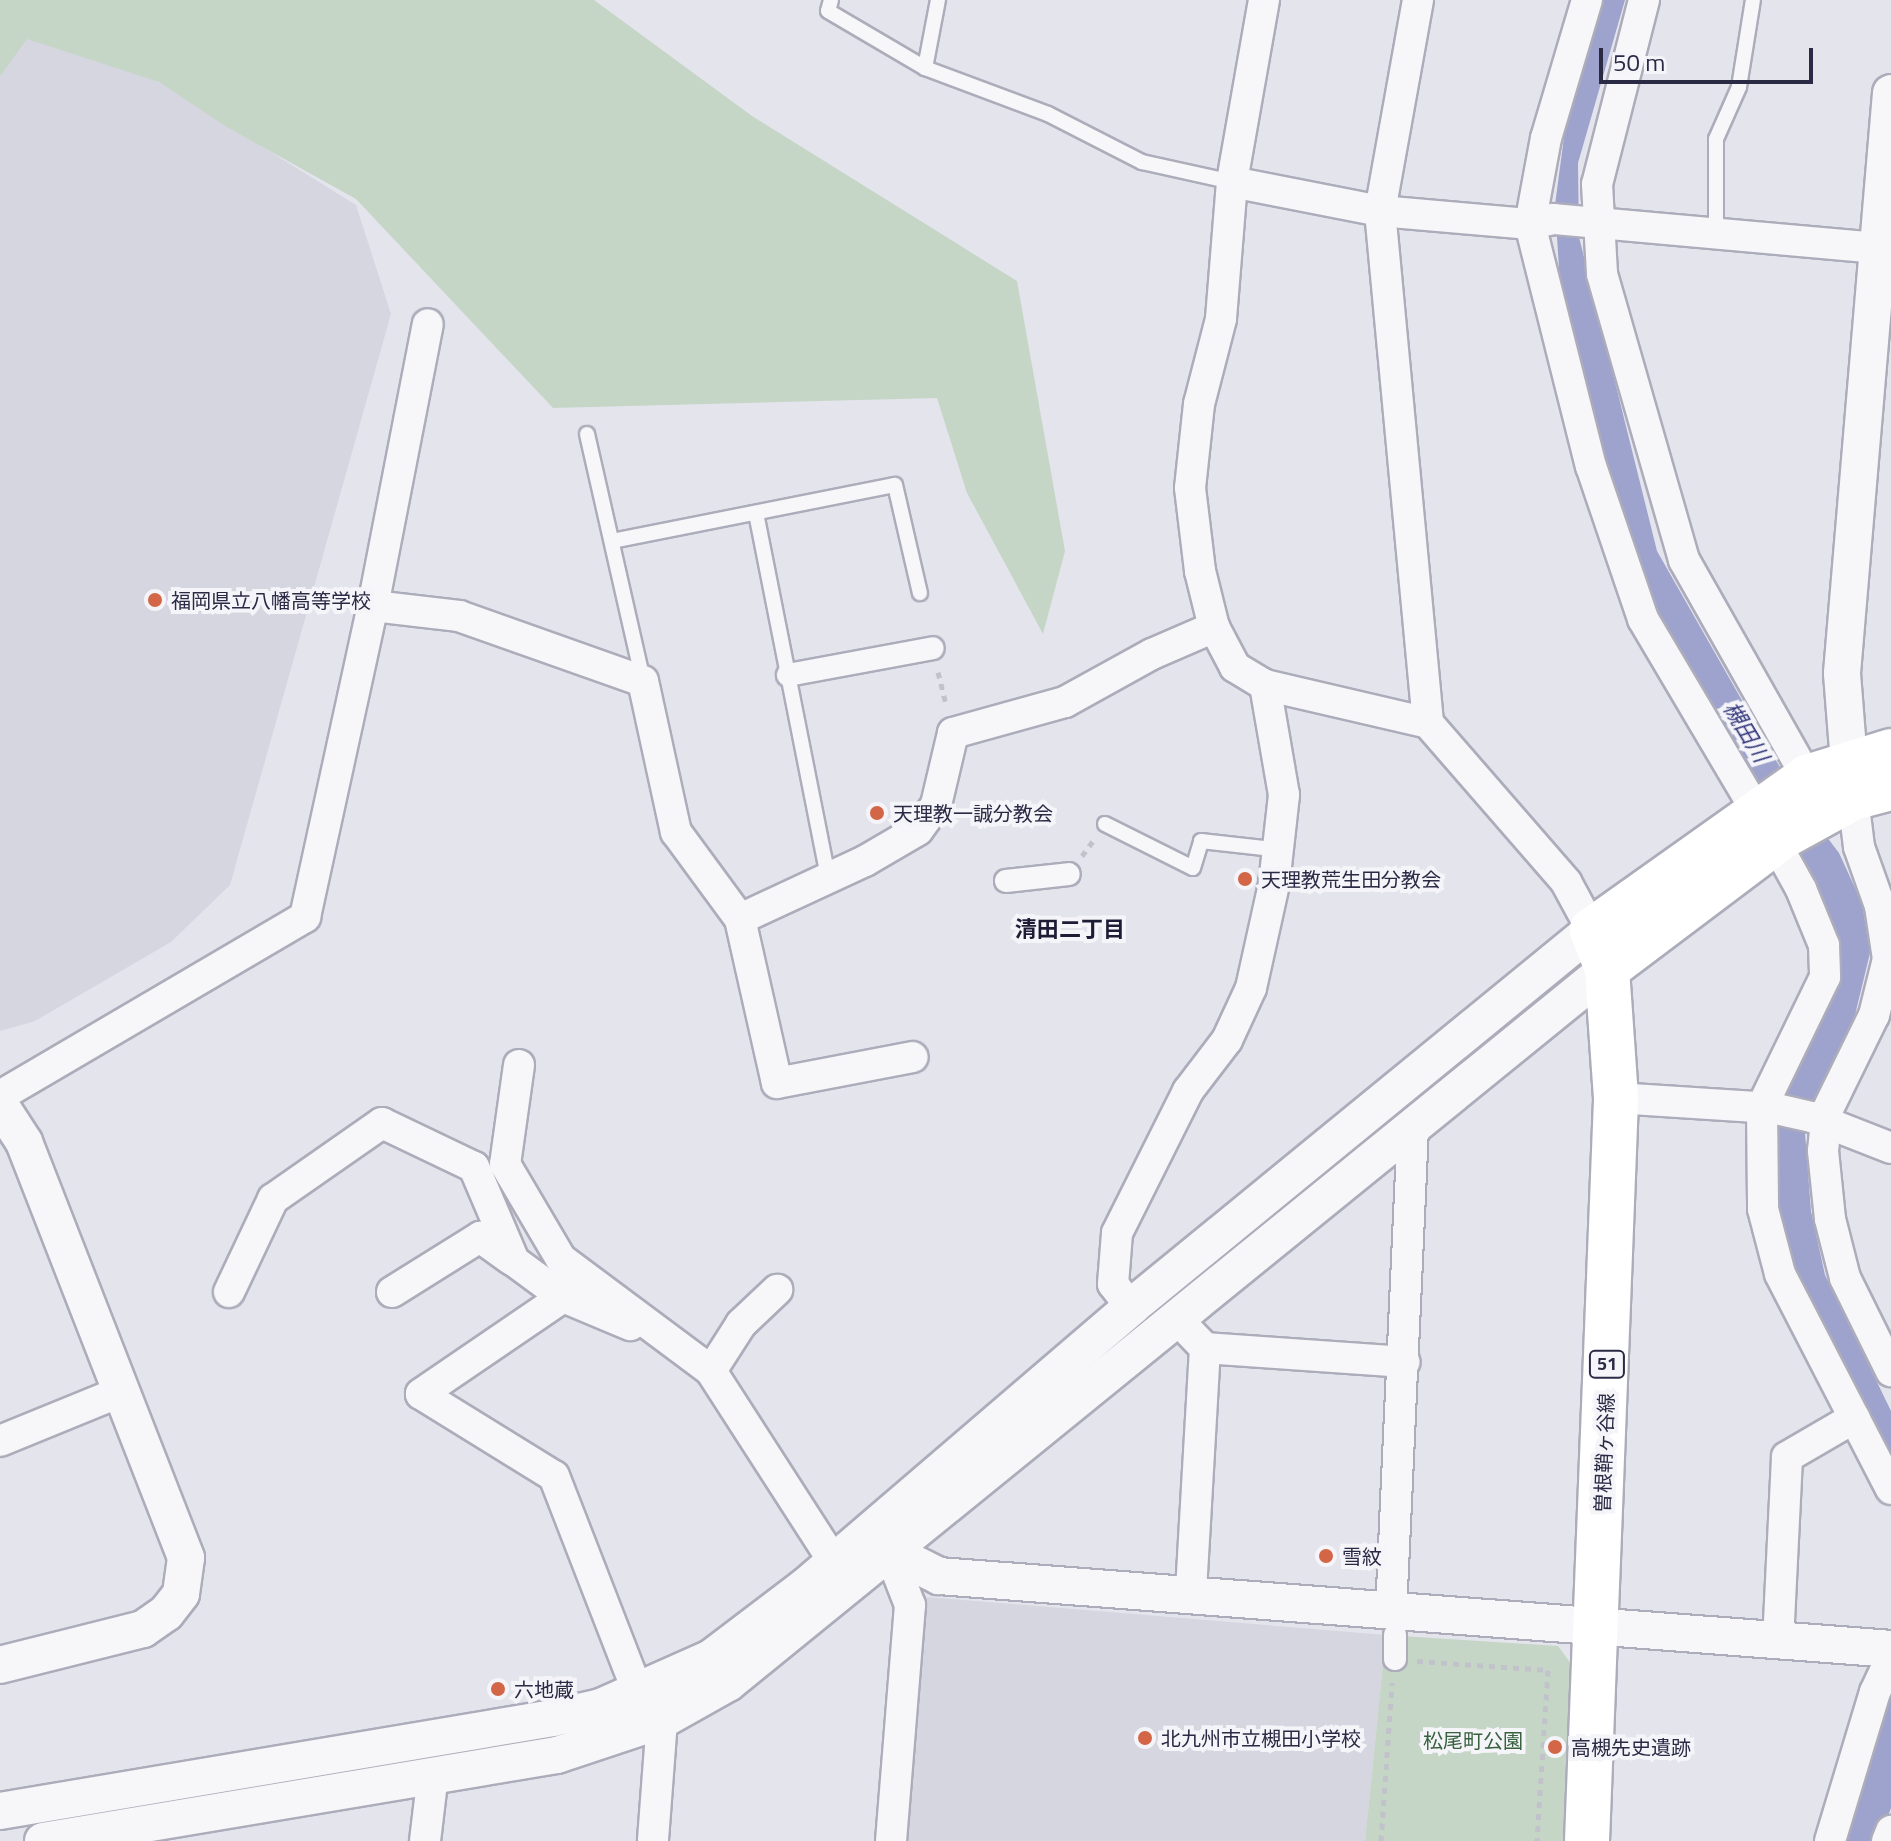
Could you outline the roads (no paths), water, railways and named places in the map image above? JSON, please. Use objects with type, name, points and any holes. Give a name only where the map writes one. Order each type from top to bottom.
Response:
[{"type":"main road","points":[[1600,949],[1769,823],[1845,787],[1891,751]]},
{"type":"main road","name":"曽根鞘ヶ谷線","points":[[1587,1841],[1598,1630],[1616,1098],[1600,949]]},
{"type":"street","points":[[1264,0],[1232,182],[1221,319],[1199,404],[1190,488],[1200,571],[1214,627],[1235,667],[1265,685],[1428,723]]},
{"type":"street","points":[[1418,0],[1380,211],[1428,723],[1566,882],[1600,949]]},
{"type":"street","points":[[1587,0],[1546,138],[1542,222],[1591,466],[1643,619],[1769,823],[1824,945],[1825,977],[1767,1108],[1763,1209],[1780,1274],[1891,1489]]},
{"type":"street","points":[[1644,0],[1597,184],[1595,224],[1602,274],[1684,560],[1845,787]]},
{"type":"street","points":[[1891,93],[1884,248],[1842,673],[1845,787],[1859,847],[1880,906],[1888,959],[1874,1015],[1819,1120],[1837,1249],[1845,1278],[1891,1371]]},
{"type":"street","points":[[1232,182],[1380,211],[1595,224],[1884,248]]},
{"type":"street","points":[[0,1096],[305,917],[373,606],[428,324]]},
{"type":"street","points":[[373,606],[459,616],[643,681],[676,832],[740,919],[777,1083],[913,1057]]},
{"type":"street","points":[[740,919],[828,879],[918,830],[936,805],[953,733],[1065,702],[1214,627]]},
{"type":"street","points":[[788,675],[933,648]]},
{"type":"street","points":[[1131,1307],[1113,1284],[1117,1233],[1188,1091],[1227,1040],[1251,988],[1281,850],[1284,795],[1265,685]]},
{"type":"street","points":[[1006,881],[1069,874]]},
{"type":"street","points":[[0,1811],[553,1718],[601,1707],[711,1658],[834,1562],[877,1545],[1176,1318],[1413,1128],[1600,949]]},
{"type":"street","points":[[43,1841],[557,1755],[662,1720],[728,1683],[1131,1307],[1600,949]]},
{"type":"street","points":[[519,1065],[505,1164],[561,1259],[711,1371],[834,1562]]},
{"type":"street","points":[[1616,1098],[1767,1108],[1819,1120],[1891,1148]]},
{"type":"street","points":[[0,1105],[24,1142],[186,1558],[181,1594],[166,1613],[143,1629],[0,1665]]},
{"type":"street","points":[[229,1292],[273,1199],[382,1123],[474,1167],[514,1261]]},
{"type":"street","points":[[1395,1659],[1393,1624],[1413,1128]]},
{"type":"street","points":[[392,1292],[480,1237],[563,1297],[673,1342]]},
{"type":"street","points":[[711,1371],[741,1324],[777,1290]]},
{"type":"street","points":[[563,1297],[421,1394],[554,1476],[662,1720],[653,1841]]},
{"type":"street","points":[[1176,1318],[1205,1348],[1405,1362]]},
{"type":"street","points":[[1191,1593],[1205,1348]]},
{"type":"street","points":[[0,1441],[120,1392]]},
{"type":"street","points":[[1778,1642],[1787,1457],[1854,1418]]},
{"type":"street","points":[[877,1545],[939,1576],[1191,1593],[1393,1624],[1598,1630],[1891,1649]]},
{"type":"street","points":[[877,1545],[910,1605],[891,1841]]},
{"type":"street","points":[[1830,1841],[1875,1692],[1891,1657]]},
{"type":"street","points":[[425,1841],[433,1774]]},
{"type":"street","points":[[1887,1841],[1891,1831]]},
{"type":"lane","points":[[831,0],[828,11],[925,68],[1048,114],[1142,162],[1232,182]]},
{"type":"lane","points":[[925,68],[938,0]]},
{"type":"lane","points":[[1716,234],[1716,139],[1739,87],[1753,0]]},
{"type":"lane","points":[[587,434],[643,681]]},
{"type":"lane","points":[[612,541],[895,485],[920,593]]},
{"type":"lane","points":[[756,513],[828,879]]},
{"type":"lane","points":[[1105,824],[1193,868],[1201,841],[1281,850]]},
{"type":"water","name":"槻田川","points":[[1603,0],[1625,0],[1578,163],[1579,237],[1657,551],[1798,799],[1839,853],[1862,903],[1870,953],[1855,1015],[1813,1102],[1805,1133],[1811,1211],[1825,1275],[1891,1411],[1891,1467],[1801,1299],[1779,1237],[1772,1132],[1829,935],[1811,871],[1680,661],[1643,589],[1602,457],[1560,284],[1555,205],[1564,137]]},
{"type":"water","points":[[1891,1689],[1891,1808],[1879,1841],[1840,1841]]},
{"type":"place","name":"福岡県立八幡高等学校","points":[[155,600]]},
{"type":"place","name":"天理教一誠分教会","points":[[877,813]]},
{"type":"place","name":"天理教荒生田分教会","points":[[1245,879]]},
{"type":"place","name":"雪紋","points":[[1326,1556]]},
{"type":"place","name":"六地蔵","points":[[498,1689]]},
{"type":"place","name":"北九州市立槻田小学校","points":[[1145,1738]]},
{"type":"place","name":"高槻先史遺跡","points":[[1555,1747]]},
{"type":"district","name":"清田二丁目","points":[[1070,930]]},
{"type":"park label","name":"松尾町公園","points":[[1473,1740]]}]
